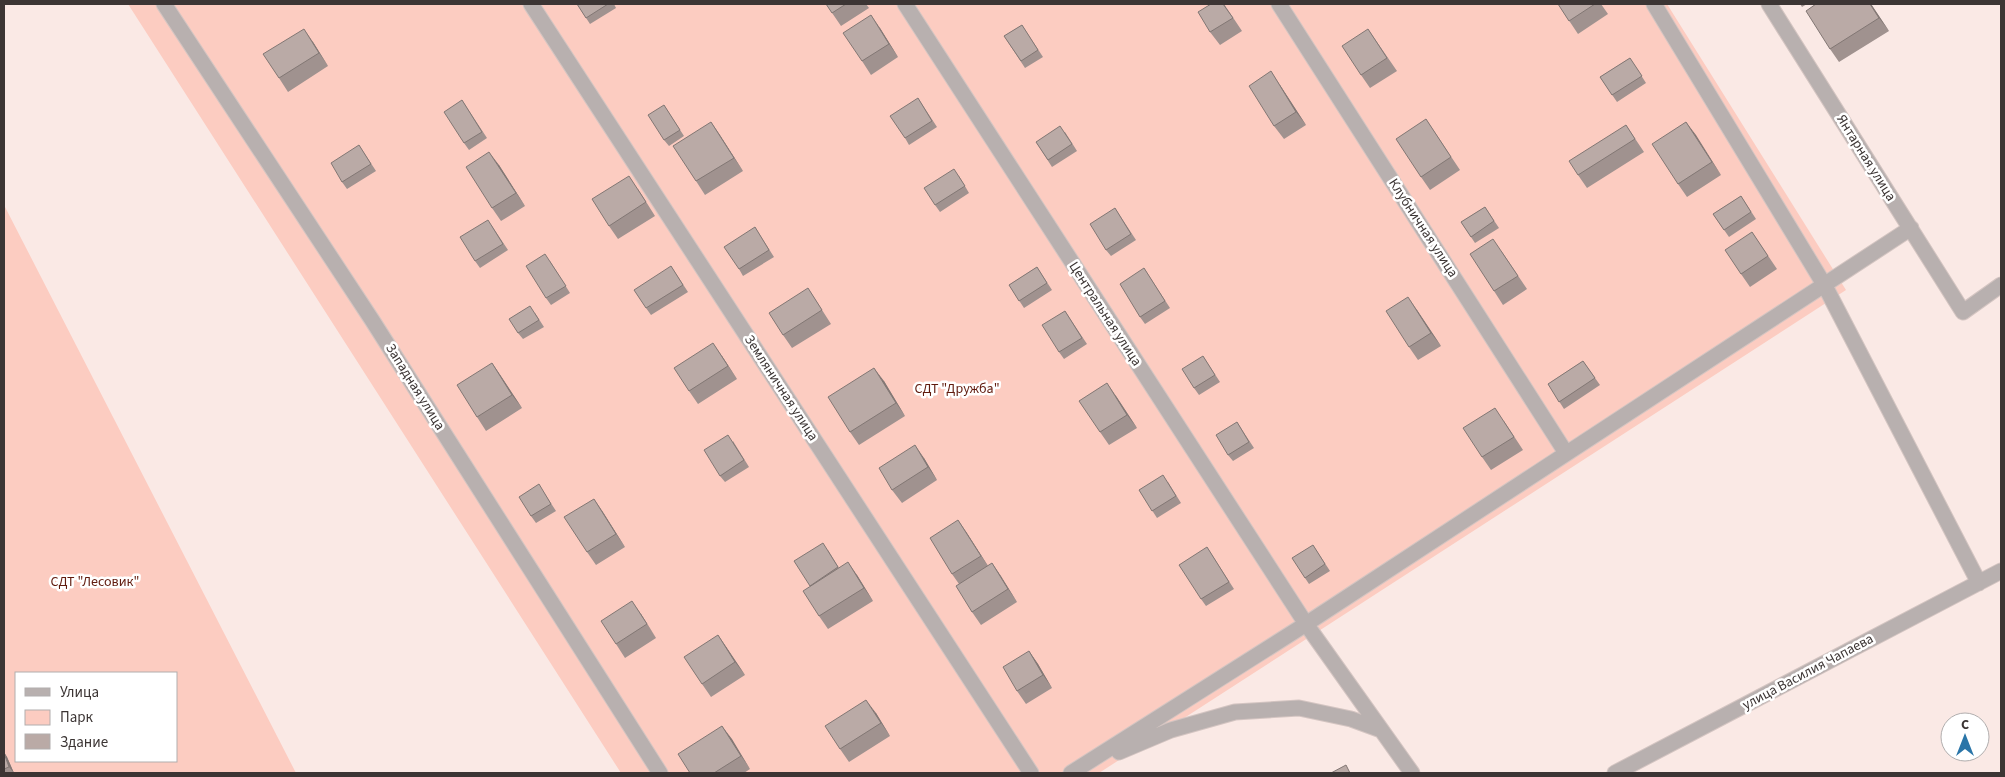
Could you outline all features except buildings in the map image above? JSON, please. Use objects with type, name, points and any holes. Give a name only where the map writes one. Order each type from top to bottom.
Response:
[{"type":"street","name":"Западная улица","points":[[164,4],[372,320],[660,773]]},
{"type":"street","name":"Земляничная улица","points":[[531,4],[1031,773]]},
{"type":"street","name":"Центральная улица","points":[[905,4],[1306,624],[1412,773]]},
{"type":"street","name":"Клубничная улица","points":[[1279,4],[1566,453]]},
{"type":"street","points":[[1654,4],[1825,286],[1979,583]]},
{"type":"street","name":"Янтарная улица","points":[[1769,4],[1963,312],[2001,285]]},
{"type":"street","points":[[1071,773],[1306,624],[1911,228]]},
{"type":"street","name":"улица Василия Чапаева","points":[[1615,773],[1637,768],[2001,571]]},
{"type":"street","points":[[1077,773],[1128,747],[1171,730],[1235,712],[1299,708],[1351,719],[1381,730]]},
{"type":"green space","name":"СДТ \"Дружба\"","points":[[128,4],[1667,4],[1846,290],[1099,773],[621,773]]},
{"type":"green space","name":"СДТ \"Лесовик\"","points":[[4,205],[296,773],[4,773]]}]
